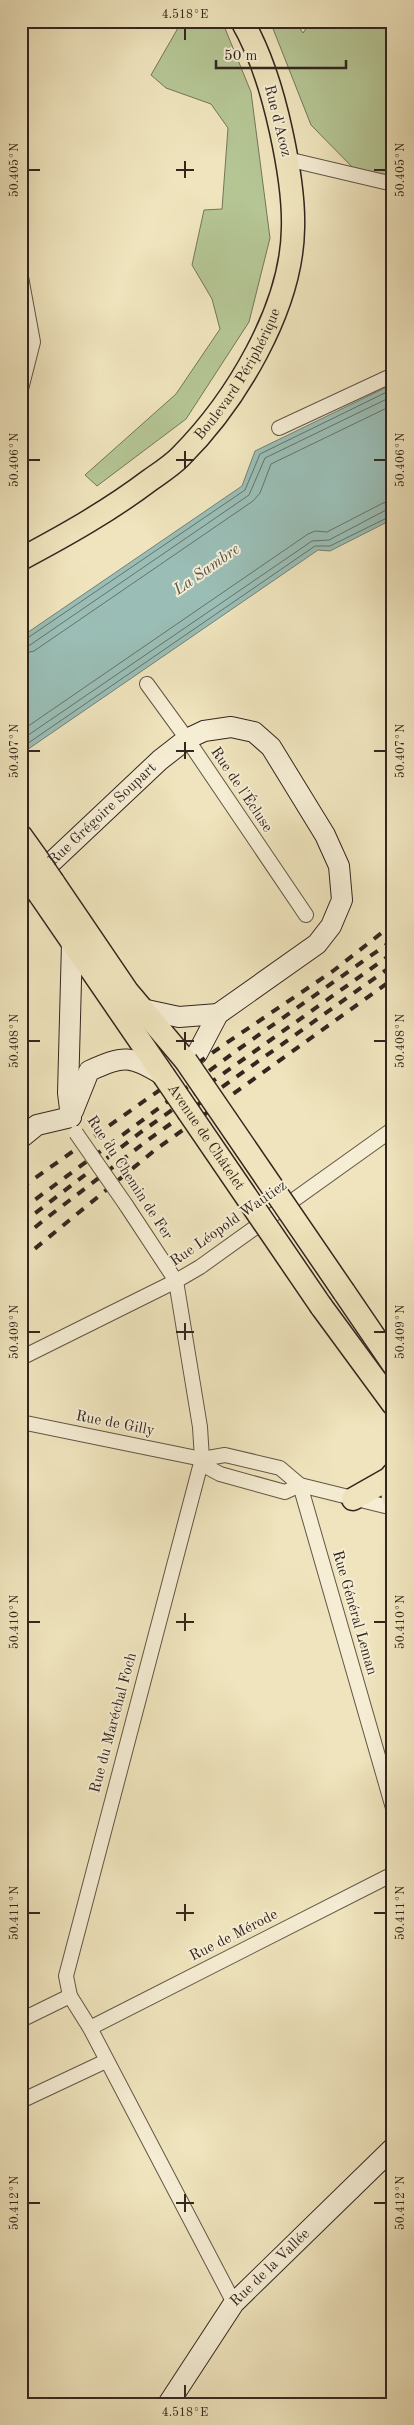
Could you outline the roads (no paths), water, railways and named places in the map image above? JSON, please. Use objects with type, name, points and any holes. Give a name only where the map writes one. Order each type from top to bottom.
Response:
[{"type":"main road","name":"Rue d'Acoz","points":[[242,21],[262,65],[278,116],[292,195]]},
{"type":"main road","name":"Boulevard Périphérique","points":[[23,558],[79,528],[125,499],[178,458],[212,422],[245,374],[265,336],[282,289],[293,230],[292,195]]},
{"type":"main road","name":"Avenue de Châtelet","points":[[21,836],[26,865],[38,889],[72,943],[321,1306],[393,1404]]},
{"type":"main road","name":"Avenue de Châtelet","points":[[38,889],[142,1010],[191,1058],[393,1364]]},
{"type":"main road","points":[[353,1499],[392,1483]]},
{"type":"street","points":[[287,159],[393,184]]},
{"type":"street","points":[[21,277],[33,342],[21,389]]},
{"type":"street","points":[[279,428],[393,375]]},
{"type":"street","name":"Rue de l'Écluse","points":[[147,684],[187,739],[306,915]]},
{"type":"street","name":"Rue Grégoire Soupart","points":[[38,889],[160,760],[187,739],[204,731],[231,727],[254,732],[271,747],[325,835],[342,877],[342,900],[337,913],[317,944],[218,1014]]},
{"type":"street","points":[[72,943],[68,1093],[74,1125]]},
{"type":"street","points":[[142,1010],[179,1017],[218,1014]]},
{"type":"street","points":[[191,1058],[218,1014]]},
{"type":"street","points":[[74,1125],[89,1071],[115,1060],[139,1061],[164,1076]]},
{"type":"street","points":[[21,1138],[37,1124],[74,1125]]},
{"type":"street","name":"Rue du Chemin de Fer","points":[[74,1125],[176,1281],[200,1427],[202,1459]]},
{"type":"street","name":"Rue Léopold Wautiez","points":[[21,1358],[176,1281],[200,1267],[393,1129]]},
{"type":"street","name":"Rue de Gilly","points":[[21,1422],[202,1459],[226,1455],[280,1468],[300,1485],[393,1508]]},
{"type":"street","name":"Rue de Gilly","points":[[202,1459],[209,1468],[220,1474],[285,1492],[300,1485]]},
{"type":"street","name":"Rue du Maréchal Foch","points":[[70,1996],[66,1976],[69,1959],[202,1459]]},
{"type":"street","name":"Rue Général Leman","points":[[300,1485],[393,1808]]},
{"type":"street","name":"Rue de Mérode","points":[[90,2028],[393,1874]]},
{"type":"street","points":[[21,2020],[70,1996],[90,2028],[234,2303]]},
{"type":"street","points":[[21,2101],[106,2061]]},
{"type":"street","name":"Rue de la Vallée","points":[[168,2404],[234,2303],[393,2148]]},
{"type":"water","name":"La Sambre","points":[[393,384],[393,519],[330,551],[318,550],[21,754],[21,637],[242,486],[255,451]]},
{"type":"railway","points":[[21,1188],[222,1046],[333,971],[393,924]]},
{"type":"railway","points":[[21,1210],[236,1051],[393,940]]},
{"type":"railway","points":[[21,1224],[141,1132],[393,953]]},
{"type":"railway","points":[[21,1239],[148,1140],[393,965]]},
{"type":"railway","points":[[21,1260],[155,1150],[393,979]]}]
